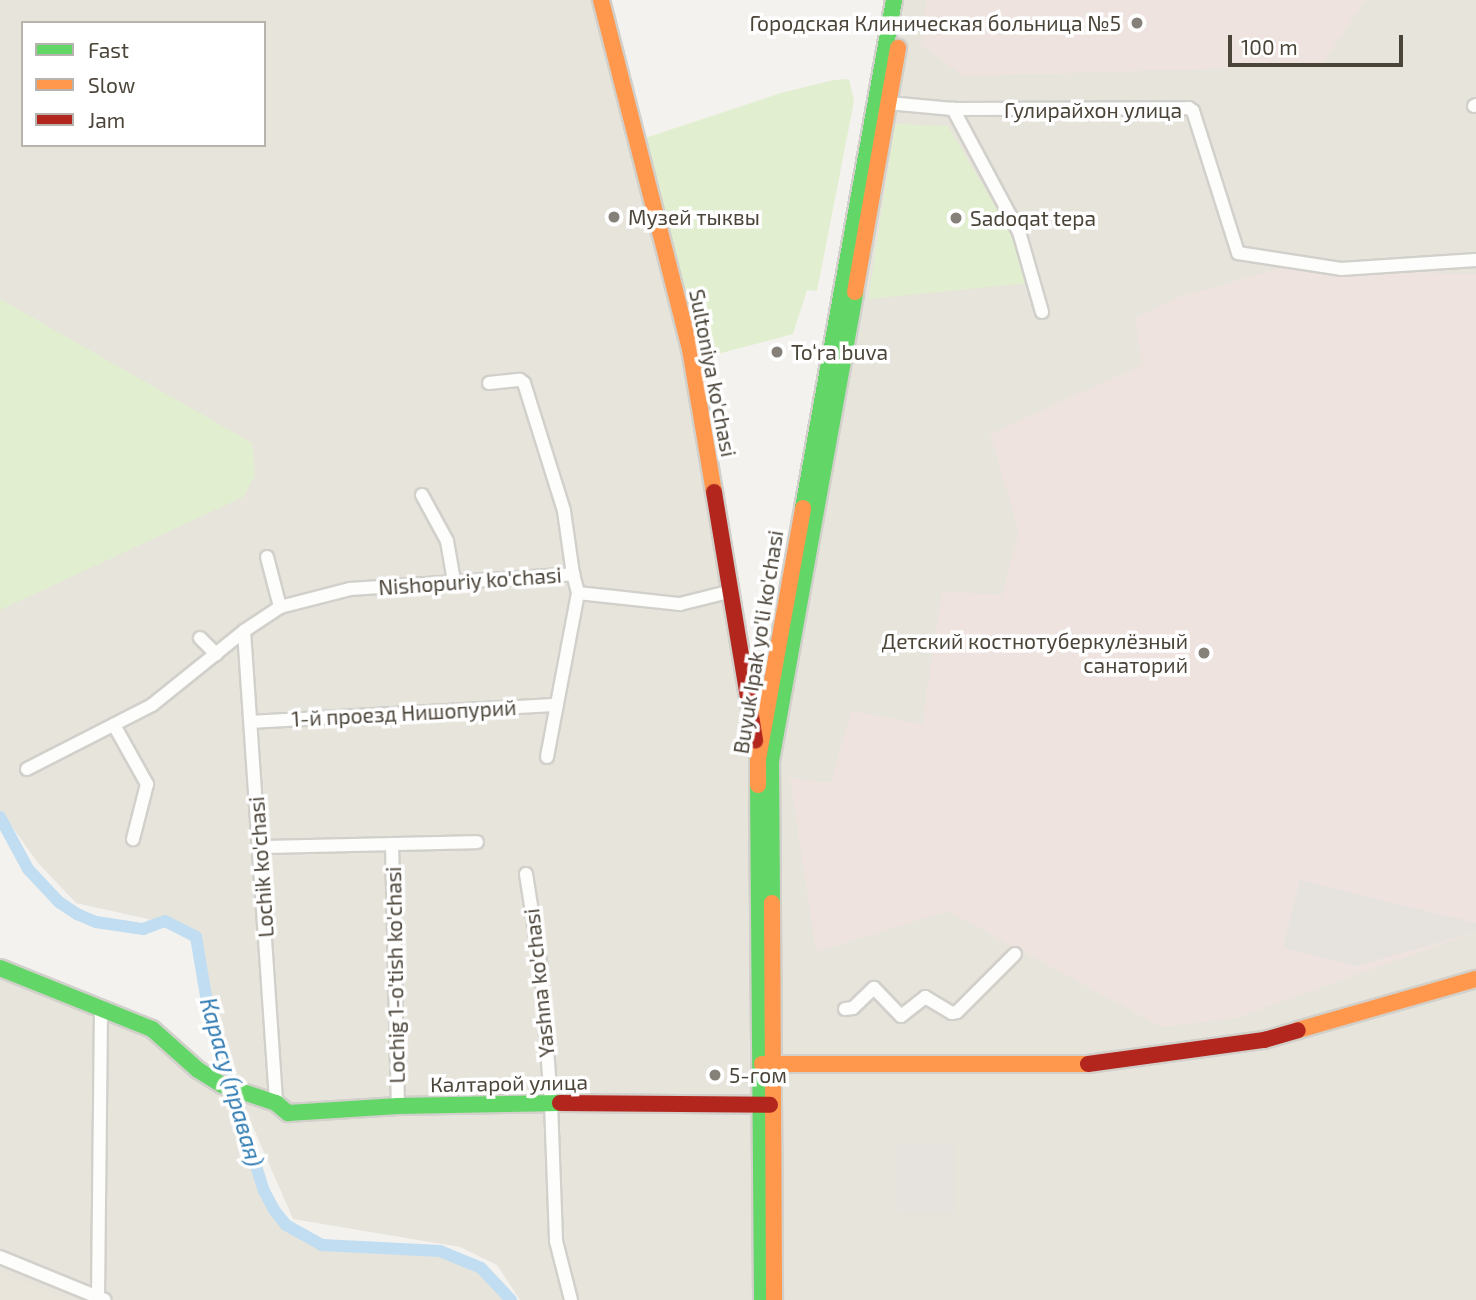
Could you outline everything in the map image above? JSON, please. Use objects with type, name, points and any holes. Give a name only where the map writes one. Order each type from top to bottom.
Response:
[{"type":"main road","name":"Sultoniya ko'chasi","points":[[601,0],[690,349],[758,759]]},
{"type":"main road","name":"Buyuk Ipak yo'li ko'chasi","points":[[762,1300],[771,761],[882,102],[894,0]]},
{"type":"main road","name":"Buyuk Ipak yo'li ko'chasi","points":[[767,1064],[758,759],[882,102],[907,0]]},
{"type":"main road","name":"Калтарой улица","points":[[0,968],[152,1029],[198,1070],[222,1085],[276,1103],[288,1113],[397,1106],[551,1103],[767,1105]]},
{"type":"main road","points":[[767,1064],[985,1067],[1113,1062],[1264,1040],[1476,979]]},
{"type":"main road","name":"Buyuk Ipak yo'li ko'chasi","points":[[767,1105],[774,1300]]},
{"type":"street","points":[[882,102],[953,109],[1019,232],[1042,312]]},
{"type":"street","name":"Гулирайхон улица","points":[[953,109],[1189,108],[1193,111],[1238,253],[1341,268],[1476,260]]},
{"type":"street","points":[[489,383],[520,380],[524,383],[564,511],[573,574]]},
{"type":"street","points":[[422,495],[447,541],[454,581]]},
{"type":"street","points":[[267,557],[280,607]]},
{"type":"street","name":"Nishopuriy ko'chasi","points":[[27,769],[152,705],[244,631],[280,607],[351,589],[573,574],[578,593],[680,604],[729,592]]},
{"type":"street","points":[[547,757],[578,593]]},
{"type":"street","name":"Lochik ko'chasi","points":[[244,631],[276,1103]]},
{"type":"street","points":[[200,638],[215,654]]},
{"type":"street","name":"1-й проезд Нишопурий","points":[[251,722],[557,705]]},
{"type":"street","points":[[114,725],[147,784],[133,839]]},
{"type":"street","points":[[260,847],[477,842]]},
{"type":"street","name":"Lochig 1-o'tish ko'chasi","points":[[392,844],[397,1106]]},
{"type":"street","name":"Yashna ko'chasi","points":[[526,874],[541,969],[551,1103],[556,1241],[571,1300]]},
{"type":"street","points":[[845,1009],[853,1008],[874,988],[901,1016],[925,997],[952,1013],[957,1012],[1015,954]]},
{"type":"street","points":[[0,1257],[102,1299],[101,1009]]},
{"type":"shaded area","points":[[0,0],[595,0],[703,414],[757,755],[894,0],[1476,0],[1476,1300],[774,1300],[753,1055],[753,1300],[520,1300],[497,1265],[460,1247],[293,1219],[243,1104],[240,1108],[264,1191],[286,1225],[322,1245],[440,1251],[481,1268],[511,1300],[0,1300],[0,968],[152,1029],[237,1090],[217,1044],[191,934],[165,923],[76,903],[38,863],[8,821],[0,817]]},
{"type":"shaded area","name":"Городская Клиническая больница №5","points":[[926,0],[1365,0],[1321,66],[963,76],[922,45]]},
{"type":"shaded area","name":"Детский костнотуберкулёзный санаторий","points":[[1278,269],[1476,274],[1476,932],[1236,1018],[1162,1027],[948,911],[816,952],[790,778],[831,783],[851,711],[922,724],[942,591],[1002,595],[1019,532],[990,434],[1142,365],[1135,318],[1179,297]]},
{"type":"shaded area","points":[[1300,880],[1476,923],[1476,932],[1356,966],[1283,948]]},
{"type":"shaded area","points":[[897,1144],[954,1144],[954,1214],[897,1214]]},
{"type":"shaded area","points":[[0,1272],[68,1300],[0,1300]]},
{"type":"green space","points":[[849,79],[854,101],[817,291],[807,290],[793,334],[702,358],[645,138],[781,93]]},
{"type":"green space","points":[[895,124],[948,126],[1017,243],[1029,283],[868,299]]},
{"type":"green space","points":[[0,299],[252,443],[255,476],[243,497],[0,610]]},
{"type":"waterway","name":"Карасу (правая)","points":[[0,817],[28,869],[59,902],[77,914],[96,922],[143,929],[165,921],[196,937],[210,1020],[264,1191],[286,1225],[322,1245],[440,1251],[481,1268],[511,1300]]},
{"type":"traffic: fast","points":[[803,508],[894,0]]},
{"type":"traffic: fast","points":[[772,903],[771,761],[855,292]]},
{"type":"traffic: fast","points":[[758,785],[762,1300]]},
{"type":"traffic: fast","points":[[0,968],[152,1029],[198,1070],[222,1085],[276,1103],[288,1113],[398,1106],[560,1103]]},
{"type":"traffic: slow","points":[[601,0],[690,349],[714,492]]},
{"type":"traffic: slow","points":[[855,292],[898,48]]},
{"type":"traffic: slow","points":[[758,785],[758,759],[803,508]]},
{"type":"traffic: slow","points":[[772,903],[774,1300]]},
{"type":"traffic: slow","points":[[1298,1030],[1476,979]]},
{"type":"traffic: slow","points":[[762,1064],[1088,1064]]},
{"type":"traffic: jam","points":[[714,492],[755,741]]},
{"type":"traffic: jam","points":[[1088,1064],[1264,1040],[1298,1030]]},
{"type":"traffic: jam","points":[[560,1103],[770,1105]]},
{"type":"place","name":"Городская Клиническая больница №5","points":[[1137,23]]},
{"type":"place","name":"Музей тыквы","points":[[614,217]]},
{"type":"place","name":"Sadoqat tepa","points":[[956,218]]},
{"type":"place","name":"To‘ra buva","points":[[777,352]]},
{"type":"place","name":"Детский костнотуберкулёзный санаторий","points":[[1204,653]]},
{"type":"place","name":"5-гом","points":[[715,1075]]}]
